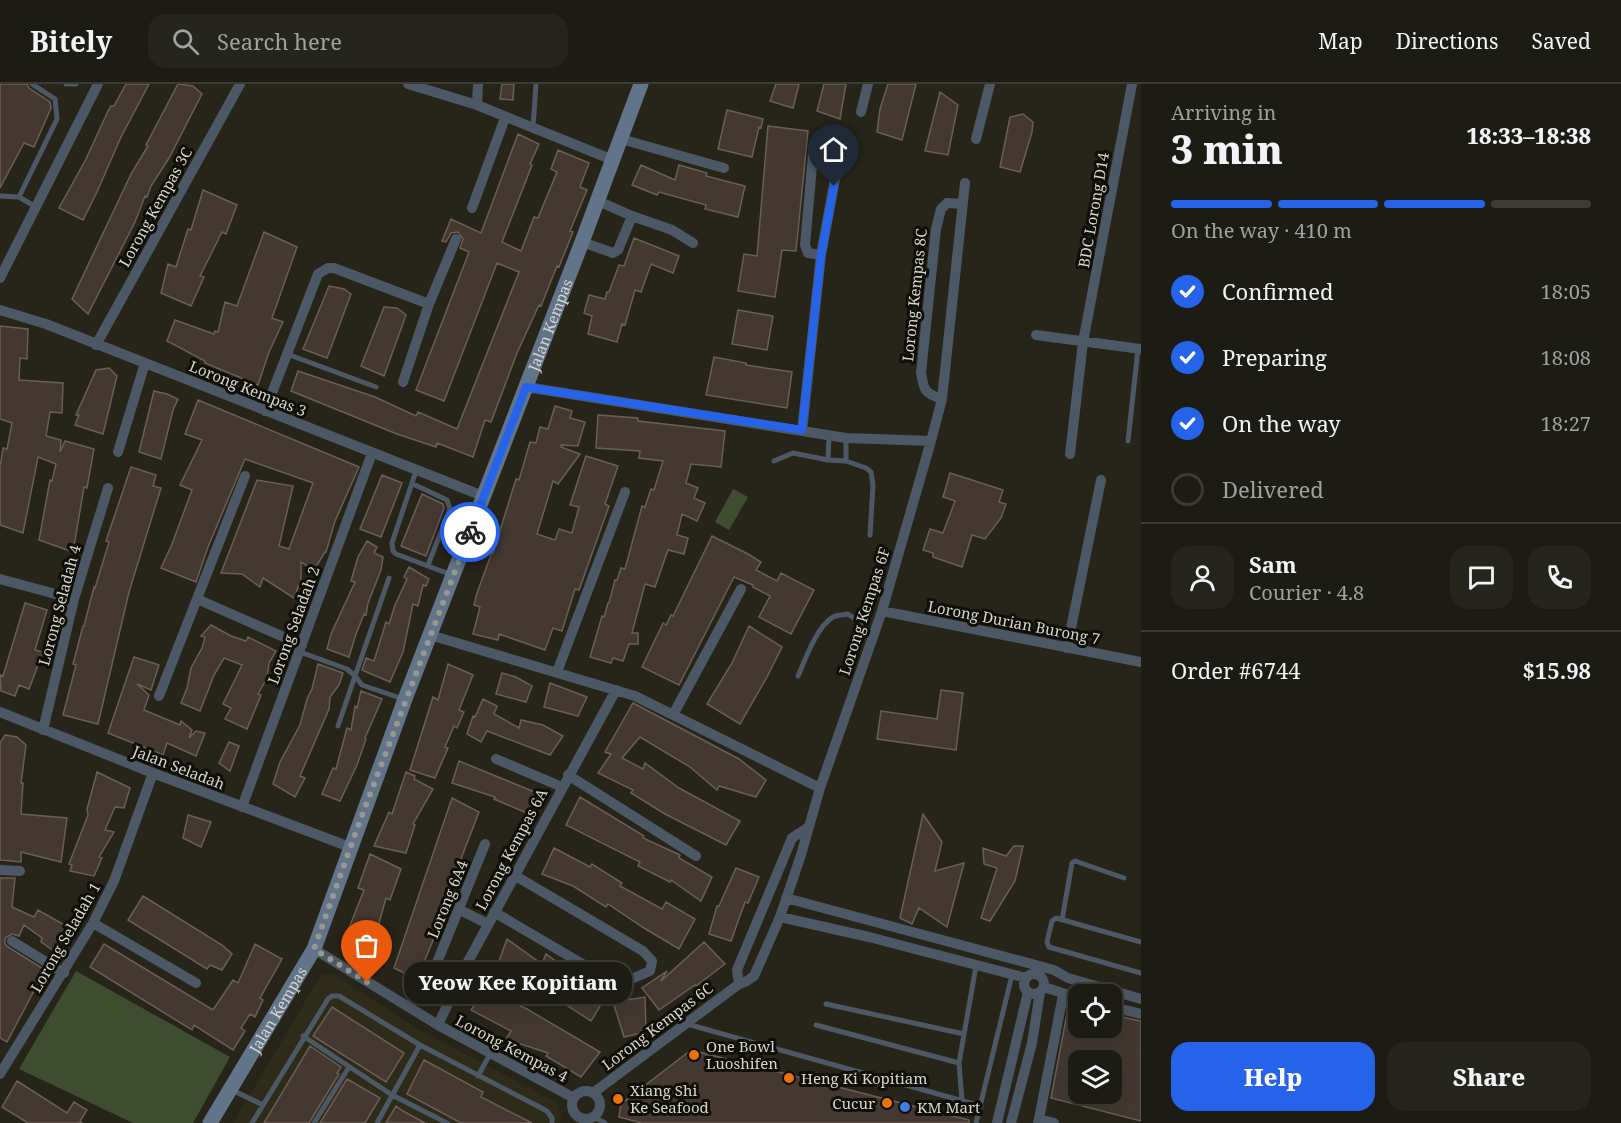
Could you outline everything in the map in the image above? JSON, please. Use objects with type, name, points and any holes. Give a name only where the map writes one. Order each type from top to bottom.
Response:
[{"type":"street","points":[[0,278],[98,84]]},
{"type":"street","name":"Lorong Kempas 3C","points":[[96,345],[240,84]]},
{"type":"street","points":[[408,84],[427,87],[477,105],[613,160]]},
{"type":"street","points":[[477,105],[478,84]]},
{"type":"street","name":"Jalan Kempas","points":[[210,1123],[314,949],[405,699],[641,84]]},
{"type":"street","points":[[861,112],[868,84]]},
{"type":"street","points":[[976,139],[990,84]]},
{"type":"street","name":"BDC Lorong D14","points":[[1070,454],[1083,342],[1132,84]]},
{"type":"street","points":[[472,208],[505,118]]},
{"type":"street","points":[[621,139],[724,168]]},
{"type":"street","points":[[802,430],[821,255],[838,162],[836,156],[817,151],[813,154],[805,245],[808,253],[821,255]]},
{"type":"street","points":[[526,387],[846,438],[932,441],[942,399],[965,183]]},
{"type":"street","points":[[598,201],[672,230],[693,243]]},
{"type":"street","name":"Lorong Kempas 8C","points":[[942,399],[927,393],[921,373],[936,229],[940,209],[947,203],[963,204]]},
{"type":"street","points":[[582,242],[613,253],[618,250],[632,216]]},
{"type":"street","points":[[403,382],[429,304],[456,239]]},
{"type":"street","points":[[265,411],[314,279],[318,274],[328,268],[334,268],[429,304]]},
{"type":"street","name":"Lorong Kempas 3","points":[[0,310],[46,324],[483,496]]},
{"type":"street","points":[[1036,334],[1140,349]]},
{"type":"street","points":[[118,452],[145,363]]},
{"type":"street","name":"Lorong Kempas 6F","points":[[820,788],[882,611],[932,441]]},
{"type":"street","name":"Lorong Seladah 2","points":[[242,807],[372,453]]},
{"type":"street","points":[[159,696],[245,476]]},
{"type":"street","points":[[1067,648],[1101,480]]},
{"type":"street","name":"Lorong Seladah 4","points":[[43,730],[74,599],[108,488]]},
{"type":"street","points":[[557,672],[625,492]]},
{"type":"street","points":[[0,579],[74,599]]},
{"type":"street","points":[[674,714],[741,589]]},
{"type":"street","points":[[197,599],[301,649]]},
{"type":"street","name":"Lorong Durian Burong 7","points":[[882,611],[1141,662]]},
{"type":"street","points":[[430,635],[635,696],[820,788]]},
{"type":"street","name":"Lorong Kempas 6A","points":[[438,1025],[494,912],[616,690]]},
{"type":"street","name":"Jalan Seladah","points":[[0,712],[153,774],[350,847]]},
{"type":"street","points":[[496,759],[562,787]]},
{"type":"street","name":"Lorong Seladah 1","points":[[0,1074],[4,1058],[64,973],[114,882],[153,774]]},
{"type":"street","points":[[568,775],[696,856]]},
{"type":"street","name":"Lorong Kempas 6C","points":[[593,1093],[739,984],[754,976],[780,917],[820,788]]},
{"type":"street","points":[[739,984],[736,970],[792,838],[809,827]]},
{"type":"street","name":"Lorong 6A4","points":[[435,965],[460,910],[485,844]]},
{"type":"street","points":[[0,870],[20,871]]},
{"type":"street","points":[[494,912],[608,979],[624,982],[650,971],[652,961],[643,951],[514,876]]},
{"type":"street","points":[[786,898],[1054,970],[1068,978]]},
{"type":"street","points":[[460,910],[488,924]]},
{"type":"street","points":[[780,917],[869,937],[1012,975],[1068,978],[1141,999]]},
{"type":"street","points":[[93,923],[196,983]]},
{"type":"street","points":[[12,941],[64,973]]},
{"type":"street","name":"Lorong Kempas 4","points":[[314,949],[438,1025],[574,1098]]},
{"type":"street","points":[[1008,958],[1032,976],[1043,980],[1032,1043],[1011,1123]]},
{"type":"street","points":[[1032,976],[1025,987],[1028,992],[1034,994],[1042,989],[1068,995]]},
{"type":"street","points":[[997,1123],[1028,992]]},
{"type":"street","points":[[1054,1123],[1038,1121],[1063,994]]},
{"type":"street","points":[[1122,1009],[1141,1014]]},
{"type":"street","points":[[580,1092],[593,1093],[600,1105],[594,1117],[577,1120],[572,1107],[574,1098],[580,1092]]},
{"type":"lane","points":[[19,197],[57,119],[55,99],[32,84]]},
{"type":"lane","points":[[66,84],[76,84]]},
{"type":"lane","points":[[533,129],[536,84]]},
{"type":"lane","points":[[0,196],[19,197],[36,207]]},
{"type":"lane","points":[[1128,441],[1140,349]]},
{"type":"lane","points":[[286,354],[376,387]]},
{"type":"lane","points":[[828,460],[829,435]]},
{"type":"lane","points":[[846,438],[846,461]]},
{"type":"lane","points":[[774,461],[793,453],[846,461],[866,468],[871,472],[873,500],[870,535]]},
{"type":"lane","points":[[416,471],[392,543],[393,551],[453,575]]},
{"type":"lane","points":[[413,484],[447,500],[450,509],[428,565]]},
{"type":"lane","points":[[338,726],[389,578]]},
{"type":"lane","points":[[798,676],[822,627],[834,616],[848,614],[865,626],[872,637]]},
{"type":"lane","points":[[301,649],[348,669],[362,684],[405,699]]},
{"type":"lane","points":[[1062,920],[1072,863],[1075,861],[1124,878]]},
{"type":"lane","points":[[1141,942],[1056,918],[1052,921],[1047,942],[1049,947],[1141,973]]},
{"type":"lane","points":[[962,1101],[959,1063],[976,965]]},
{"type":"lane","points":[[976,1123],[1012,975]]},
{"type":"lane","points":[[252,1123],[303,1036],[332,996],[339,996],[420,1045],[547,1111],[552,1118],[552,1123]]},
{"type":"lane","points":[[826,1004],[964,1034]]},
{"type":"lane","points":[[685,1024],[981,1106]]},
{"type":"lane","points":[[816,1025],[959,1063]]},
{"type":"lane","points":[[303,1036],[393,1095],[447,1123]]},
{"type":"lane","points":[[377,1123],[420,1045]]},
{"type":"lane","points":[[478,1076],[490,1054]]},
{"type":"lane","points":[[314,1123],[349,1067]]},
{"type":"lane","points":[[231,1089],[262,1105]]},
{"type":"lane","points":[[594,1117],[605,1123]]},
{"type":"shaded area","points":[[333,974],[416,1028],[556,1102],[562,1118],[560,1123],[233,1123],[321,975]]},
{"type":"green space","points":[[733,489],[748,497],[729,530],[715,522]]},
{"type":"green space","points":[[76,971],[230,1057],[193,1123],[133,1123],[19,1069]]},
{"type":"building","points":[[0,84],[27,84],[29,88],[50,102],[51,108],[34,147],[24,143],[0,188]]},
{"type":"building","points":[[126,84],[149,84],[121,137],[83,220],[59,208],[86,159],[108,111],[111,106],[114,106]]},
{"type":"building","points":[[178,84],[193,86],[202,94],[169,158],[151,186],[147,197],[145,196],[135,222],[88,314],[72,299],[131,174],[148,146],[146,145]]},
{"type":"building","points":[[502,84],[514,84],[513,100],[500,99]]},
{"type":"building","points":[[776,84],[799,84],[793,108],[770,101]]},
{"type":"building","points":[[824,84],[846,84],[840,119],[817,111]]},
{"type":"building","points":[[888,84],[916,84],[902,140],[877,132],[880,109]]},
{"type":"building","points":[[940,92],[958,105],[948,155],[925,151]]},
{"type":"building","points":[[727,110],[763,119],[752,157],[718,149]]},
{"type":"building","points":[[1023,114],[1033,122],[1020,172],[1000,167],[1010,117]]},
{"type":"building","points":[[768,126],[808,131],[796,251],[782,250],[775,297],[738,291],[744,254],[757,256]]},
{"type":"building","points":[[518,134],[539,144],[502,242],[521,251],[534,217],[538,218],[557,172],[551,169],[558,150],[589,163],[580,187],[587,190],[570,231],[573,232],[559,267],[557,266],[541,306],[539,305],[517,353],[491,422],[485,420],[473,457],[437,443],[436,447],[397,434],[291,391],[298,371],[375,397],[416,416],[418,412],[457,429],[519,272],[497,263],[444,401],[416,390],[469,252],[460,248],[463,239],[458,232],[451,233],[446,242],[442,241],[451,219],[481,233]]},
{"type":"building","points":[[641,165],[675,180],[679,165],[707,173],[706,176],[745,186],[738,217],[705,209],[706,205],[659,192],[657,195],[632,185]]},
{"type":"building","points":[[203,190],[237,205],[226,234],[222,232],[200,276],[204,277],[191,306],[161,293],[168,264],[176,267],[188,229],[191,230]]},
{"type":"building","points":[[264,232],[297,247],[272,318],[283,322],[269,352],[258,385],[205,363],[167,341],[175,320],[214,334],[215,331],[218,332],[225,302],[237,306]]},
{"type":"building","points":[[634,238],[679,256],[673,273],[651,264],[641,292],[635,290],[625,325],[622,324],[617,342],[588,334],[592,316],[584,313],[589,295],[605,299],[619,265],[624,266]]},
{"type":"building","points":[[329,286],[344,289],[351,294],[327,358],[303,349]]},
{"type":"building","points":[[384,307],[397,308],[406,315],[384,376],[361,366]]},
{"type":"building","points":[[738,310],[773,316],[767,350],[732,344]]},
{"type":"building","points":[[0,326],[28,329],[27,359],[20,358],[19,380],[63,383],[62,413],[50,412],[46,436],[61,440],[60,452],[65,441],[94,449],[87,488],[84,487],[73,552],[39,540],[50,480],[52,481],[56,464],[38,457],[23,533],[0,525],[0,467],[3,448],[7,449],[12,423],[0,419]]},
{"type":"building","points":[[714,357],[746,363],[746,365],[792,372],[787,408],[706,395]]},
{"type":"building","points":[[109,368],[117,376],[103,434],[75,425],[79,415],[76,415],[96,370]]},
{"type":"building","points":[[154,391],[178,399],[173,410],[161,459],[139,452]]},
{"type":"building","points":[[198,400],[359,467],[335,521],[326,552],[314,570],[301,562],[301,585],[294,598],[263,578],[260,587],[242,574],[221,573],[257,480],[293,486],[279,546],[289,549],[313,483],[245,459],[208,547],[196,582],[161,568],[192,490],[180,485],[202,440],[185,434]]},
{"type":"building","points":[[555,406],[572,411],[570,418],[585,422],[578,446],[561,445],[561,447],[580,454],[558,484],[553,481],[537,534],[555,540],[559,529],[572,533],[579,507],[570,505],[586,456],[618,466],[605,504],[609,506],[579,590],[575,589],[562,631],[553,628],[545,650],[499,634],[498,640],[473,634],[480,607],[474,605],[516,479],[519,480],[530,442],[536,443],[540,427],[548,429]]},
{"type":"building","points":[[598,415],[638,418],[638,421],[725,431],[721,467],[691,464],[686,483],[698,488],[694,498],[705,503],[697,521],[682,514],[677,535],[688,538],[684,554],[668,550],[655,587],[645,584],[632,633],[638,633],[638,644],[629,644],[623,661],[613,658],[611,663],[590,657],[615,580],[621,568],[625,569],[642,506],[645,507],[651,489],[654,490],[663,461],[639,458],[640,451],[596,448]]},
{"type":"building","points":[[131,467],[156,475],[153,486],[161,488],[129,592],[98,724],[63,715],[83,626],[109,542],[106,541]]},
{"type":"building","points":[[950,473],[1003,490],[999,502],[1006,504],[1001,518],[985,539],[972,535],[962,567],[933,557],[933,553],[923,550],[930,529],[943,533],[955,501],[943,497]]},
{"type":"building","points":[[382,475],[402,483],[381,537],[360,529]]},
{"type":"building","points":[[422,494],[443,504],[444,508],[426,556],[401,546]]},
{"type":"building","points":[[712,536],[761,562],[756,570],[777,581],[781,573],[814,590],[791,634],[759,617],[770,596],[734,577],[679,685],[642,667],[663,623],[666,625],[671,615],[673,616]]},
{"type":"building","points":[[367,541],[377,547],[374,553],[383,557],[381,570],[349,657],[327,649],[331,634],[355,582],[351,581],[358,557]]},
{"type":"building","points":[[409,567],[429,579],[426,586],[423,585],[418,606],[413,604],[403,652],[390,682],[362,670],[366,658],[374,661],[386,622],[389,624],[407,579],[404,577]]},
{"type":"building","points":[[25,603],[47,610],[35,650],[43,652],[29,689],[19,685],[15,696],[1,691],[0,675],[3,676]]},
{"type":"building","points":[[211,625],[231,636],[246,641],[248,637],[276,651],[269,663],[267,678],[258,694],[261,695],[247,729],[225,719],[231,708],[223,704],[242,665],[224,658],[214,675],[200,711],[181,703],[191,668],[202,648],[205,637],[201,636]]},
{"type":"building","points":[[749,626],[782,647],[740,724],[707,704],[732,663]]},
{"type":"building","points":[[134,657],[159,665],[151,690],[137,684],[149,695],[144,710],[180,725],[181,721],[192,730],[189,738],[196,731],[205,733],[196,756],[167,743],[163,755],[108,733]]},
{"type":"building","points":[[318,664],[343,673],[339,685],[330,697],[329,709],[300,776],[305,778],[295,797],[273,784],[280,762],[300,725]]},
{"type":"building","points":[[448,664],[473,675],[459,710],[464,712],[457,728],[454,726],[445,747],[448,748],[435,778],[410,770],[433,697],[438,700]]},
{"type":"building","points":[[502,673],[516,677],[532,686],[526,702],[496,694]]},
{"type":"building","points":[[550,683],[587,697],[578,716],[544,707]]},
{"type":"building","points":[[941,690],[963,693],[956,750],[877,739],[881,711],[937,719]]},
{"type":"building","points":[[361,691],[382,699],[365,738],[357,765],[340,801],[322,794],[333,768],[336,769],[347,728],[351,730],[355,706],[357,708]]},
{"type":"building","points":[[483,699],[497,706],[494,714],[519,728],[521,720],[543,725],[563,736],[550,755],[487,731],[481,742],[467,734],[473,716],[475,717]]},
{"type":"building","points":[[633,703],[739,759],[766,780],[756,797],[719,786],[717,790],[690,767],[640,737],[622,758],[643,769],[645,763],[679,788],[740,821],[726,845],[665,814],[631,793],[633,790],[598,773],[611,754],[605,752]]},
{"type":"building","points":[[5,735],[17,737],[26,745],[21,783],[23,783],[21,814],[67,818],[61,862],[21,852],[21,862],[0,860],[0,743]]},
{"type":"building","points":[[229,742],[239,746],[230,771],[219,763]]},
{"type":"building","points":[[459,761],[537,793],[529,814],[494,799],[495,797],[452,783]]},
{"type":"building","points":[[97,772],[130,788],[124,808],[115,807],[105,830],[114,832],[99,857],[102,858],[94,876],[70,871],[72,865],[69,864],[88,815],[87,809]]},
{"type":"building","points":[[406,772],[433,789],[413,824],[415,825],[406,853],[374,846],[389,812],[392,814]]},
{"type":"building","points":[[580,797],[644,836],[643,838],[680,855],[679,858],[712,877],[701,901],[671,880],[670,882],[638,866],[640,862],[566,825]]},
{"type":"building","points":[[452,798],[479,812],[442,908],[446,909],[417,979],[394,968]]},
{"type":"building","points":[[923,814],[942,842],[935,871],[964,863],[947,927],[919,908],[912,924],[900,918]]},
{"type":"building","points":[[188,815],[211,822],[201,847],[183,838]]},
{"type":"building","points":[[1014,846],[1023,846],[1015,881],[990,921],[981,918],[997,868],[984,864],[983,848],[1006,856]]},
{"type":"building","points":[[554,848],[590,867],[592,864],[622,883],[620,886],[662,909],[666,902],[695,919],[679,949],[608,904],[606,907],[573,886],[542,874]]},
{"type":"building","points":[[370,854],[401,869],[390,900],[386,898],[373,945],[347,933],[364,890],[358,888]]},
{"type":"building","points":[[736,868],[759,877],[748,903],[745,902],[731,941],[709,934],[717,906]]},
{"type":"building","points":[[0,878],[15,878],[12,907],[34,917],[38,910],[70,928],[54,951],[41,942],[42,938],[24,925],[19,936],[12,934],[5,938],[5,944],[8,947],[45,970],[7,1042],[0,1038]]},
{"type":"building","points":[[143,896],[222,945],[232,954],[222,970],[210,965],[207,969],[128,920]]},
{"type":"building","points":[[507,939],[542,964],[546,954],[605,998],[591,1021],[525,978],[517,990],[494,975]]},
{"type":"building","points":[[704,942],[725,964],[659,1010],[642,988],[667,971],[661,981]]},
{"type":"building","points":[[104,944],[213,1010],[233,980],[238,983],[255,944],[282,959],[260,998],[263,1000],[255,1017],[250,1014],[241,1028],[245,1031],[233,1050],[194,1025],[192,1030],[90,967]]},
{"type":"building","points":[[484,990],[527,1009],[600,1052],[581,1077],[546,1056],[548,1053],[506,1039],[511,1031],[471,1010]]},
{"type":"building","points":[[645,997],[646,1032],[624,1037],[613,1002]]},
{"type":"building","points":[[332,1007],[404,1053],[386,1082],[313,1036]]},
{"type":"building","points":[[1068,1008],[1068,1038],[1122,1038],[1122,1017],[1141,1021],[1141,1121],[1074,1104],[1122,1104],[1122,1050],[1068,1050],[1068,1102],[1051,1098]]},
{"type":"building","points":[[310,1046],[341,1067],[337,1073],[339,1074],[309,1123],[264,1123]]},
{"type":"building","points":[[691,1050],[969,1120],[969,1123],[642,1123],[619,1117],[621,1104]]},
{"type":"building","points":[[424,1060],[483,1092],[481,1097],[532,1123],[461,1123],[407,1094]]},
{"type":"building","points":[[347,1079],[380,1098],[365,1123],[320,1123]]},
{"type":"building","points":[[17,1081],[67,1113],[74,1102],[87,1110],[80,1121],[82,1123],[28,1123],[2,1107]]},
{"type":"building","points":[[396,1106],[403,1111],[425,1123],[386,1123]]},
{"type":"way so far","points":[[367,982],[314,949],[405,699],[470,532]]},
{"type":"place","name":"Yeow Kee Kopitiam","points":[[367,982]]},
{"type":"place","name":"One Bowl Luoshifen","points":[[694,1055]]},
{"type":"place","name":"Heng Ki Kopitiam","points":[[789,1078]]},
{"type":"place","name":"Xiang Shi Ke Seafood","points":[[618,1099]]},
{"type":"place","name":"Cucur","points":[[887,1103]]},
{"type":"place","name":"KM Mart","points":[[905,1107]]},
{"type":"route","points":[[470,532],[526,387],[802,430],[821,255],[834,186]]}]
